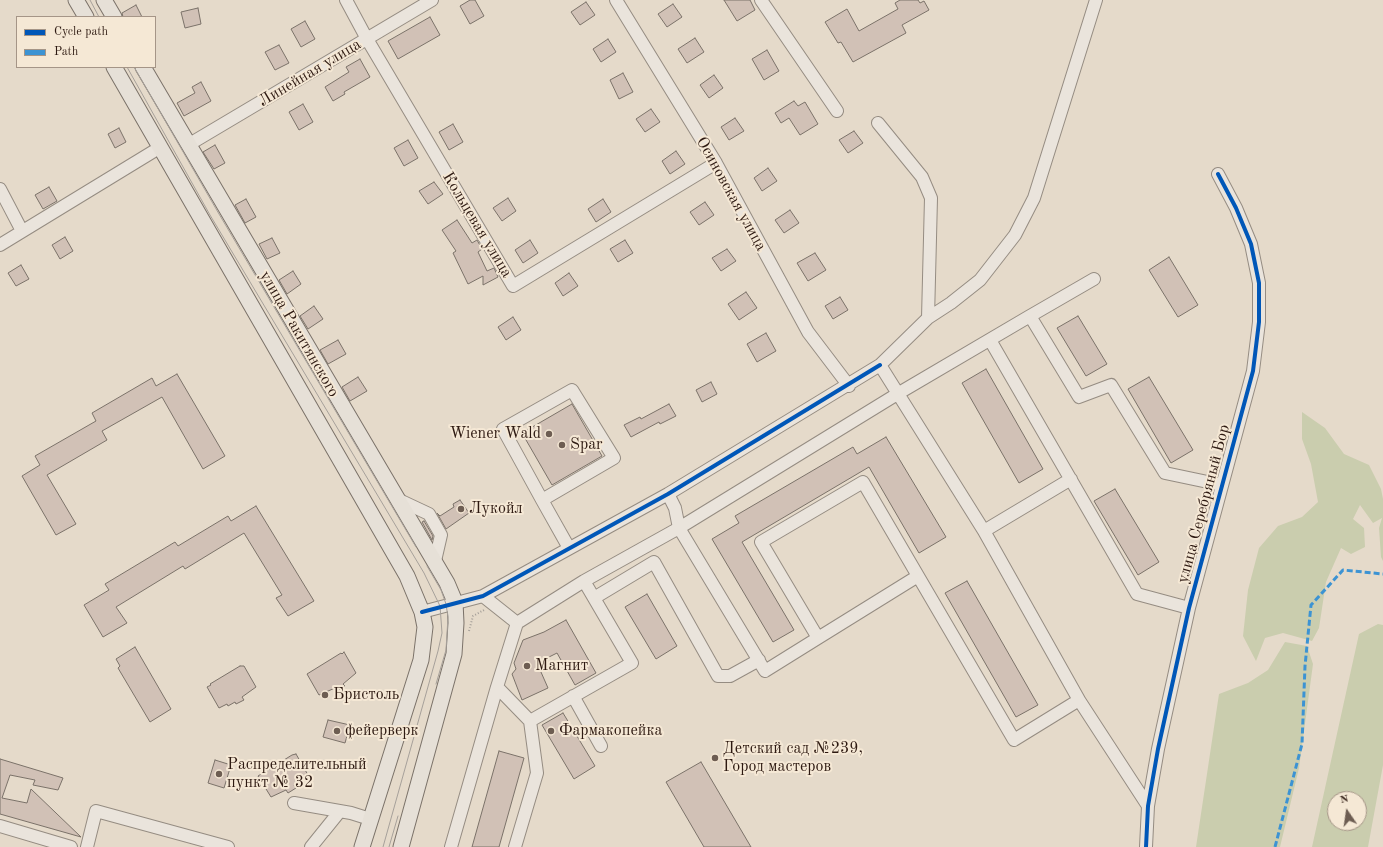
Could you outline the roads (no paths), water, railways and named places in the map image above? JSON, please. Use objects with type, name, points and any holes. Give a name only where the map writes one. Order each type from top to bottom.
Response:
[{"type":"main road","points":[[76,0],[85,16]]},
{"type":"main road","points":[[104,0],[113,16]]},
{"type":"main road","name":"улица Ракитянского","points":[[115,68],[159,148],[317,417],[407,576],[422,612],[425,627],[421,660],[362,847]]},
{"type":"main road","name":"улица Ракитянского","points":[[144,68],[396,499],[447,583],[455,602]]},
{"type":"main road","points":[[401,847],[454,654],[456,623],[455,602]]},
{"type":"street","name":"Кольцевая улица","points":[[346,0],[367,39],[513,286],[716,163]]},
{"type":"street","name":"Линейная улица","points":[[188,145],[432,0]]},
{"type":"street","name":"Осиновская улица","points":[[616,0],[716,163],[808,332],[849,386]]},
{"type":"street","points":[[761,0],[837,111]]},
{"type":"street","points":[[422,612],[455,602],[483,596],[668,494],[849,386],[880,365],[928,318],[951,303],[980,280],[1015,235],[1031,204],[1096,0]]},
{"type":"street","points":[[878,123],[922,177],[932,198],[928,318]]},
{"type":"street","points":[[0,244],[159,148]]},
{"type":"street","name":"улица Серебряный Бор","points":[[1146,847],[1148,806],[1189,608],[1253,371],[1259,322],[1259,282],[1251,244],[1236,208],[1218,174]]},
{"type":"street","points":[[0,189],[22,231]]},
{"type":"street","points":[[451,847],[496,687],[517,623],[584,581],[679,528],[899,393],[1094,279]]},
{"type":"street","points":[[1030,316],[1079,397],[1110,385],[1165,474],[1222,485]]},
{"type":"street","points":[[990,340],[1137,594],[1189,608]]},
{"type":"street","points":[[880,365],[899,393],[984,531],[1079,700],[1148,806]]},
{"type":"street","points":[[542,500],[614,458],[572,390],[503,429],[542,500],[569,548]]},
{"type":"street","points":[[984,531],[1071,479]]},
{"type":"street","points":[[818,638],[761,542],[863,482],[1014,740],[1079,700]]},
{"type":"street","points":[[668,494],[675,508],[679,528],[765,671],[918,576]]},
{"type":"street","points":[[396,499],[430,514],[441,535],[434,562]]},
{"type":"street","points":[[594,598],[654,562],[718,676],[730,676],[759,660]]},
{"type":"street","points":[[530,720],[632,663],[584,581]]},
{"type":"street","points":[[483,596],[517,623]]},
{"type":"street","points":[[496,687],[530,720],[537,774],[515,847]]},
{"type":"street","points":[[573,696],[601,746]]},
{"type":"street","points":[[294,804],[340,811],[370,819]]},
{"type":"street","points":[[87,847],[96,811],[228,847]]},
{"type":"street","points":[[311,847],[340,811]]},
{"type":"street","points":[[0,826],[72,847]]},
{"type":"tram line","points":[[90,0],[98,16]]},
{"type":"tram line","points":[[128,68],[210,215],[424,573],[440,606],[442,633],[438,651],[383,847]]},
{"type":"tram line","points":[[135,68],[416,547]]},
{"type":"tram line","points":[[427,566],[441,590],[446,604],[448,617],[446,650],[436,684]]},
{"type":"tram line","points":[[389,847],[398,816]]},
{"type":"place","name":"Wiener Wald","points":[[549,434]]},
{"type":"place","name":"Spar","points":[[562,445]]},
{"type":"place","name":"Лукойл","points":[[461,509]]},
{"type":"place","name":"Магнит","points":[[527,666]]},
{"type":"place","name":"Бристоль","points":[[325,695]]},
{"type":"place","name":"фейерверк","points":[[337,731]]},
{"type":"place","name":"Фармакопейка","points":[[551,731]]},
{"type":"place","name":"Детский сад №239, Город мастеров","points":[[715,758]]},
{"type":"place","name":"Распределительный пункт № 32","points":[[219,774]]}]
